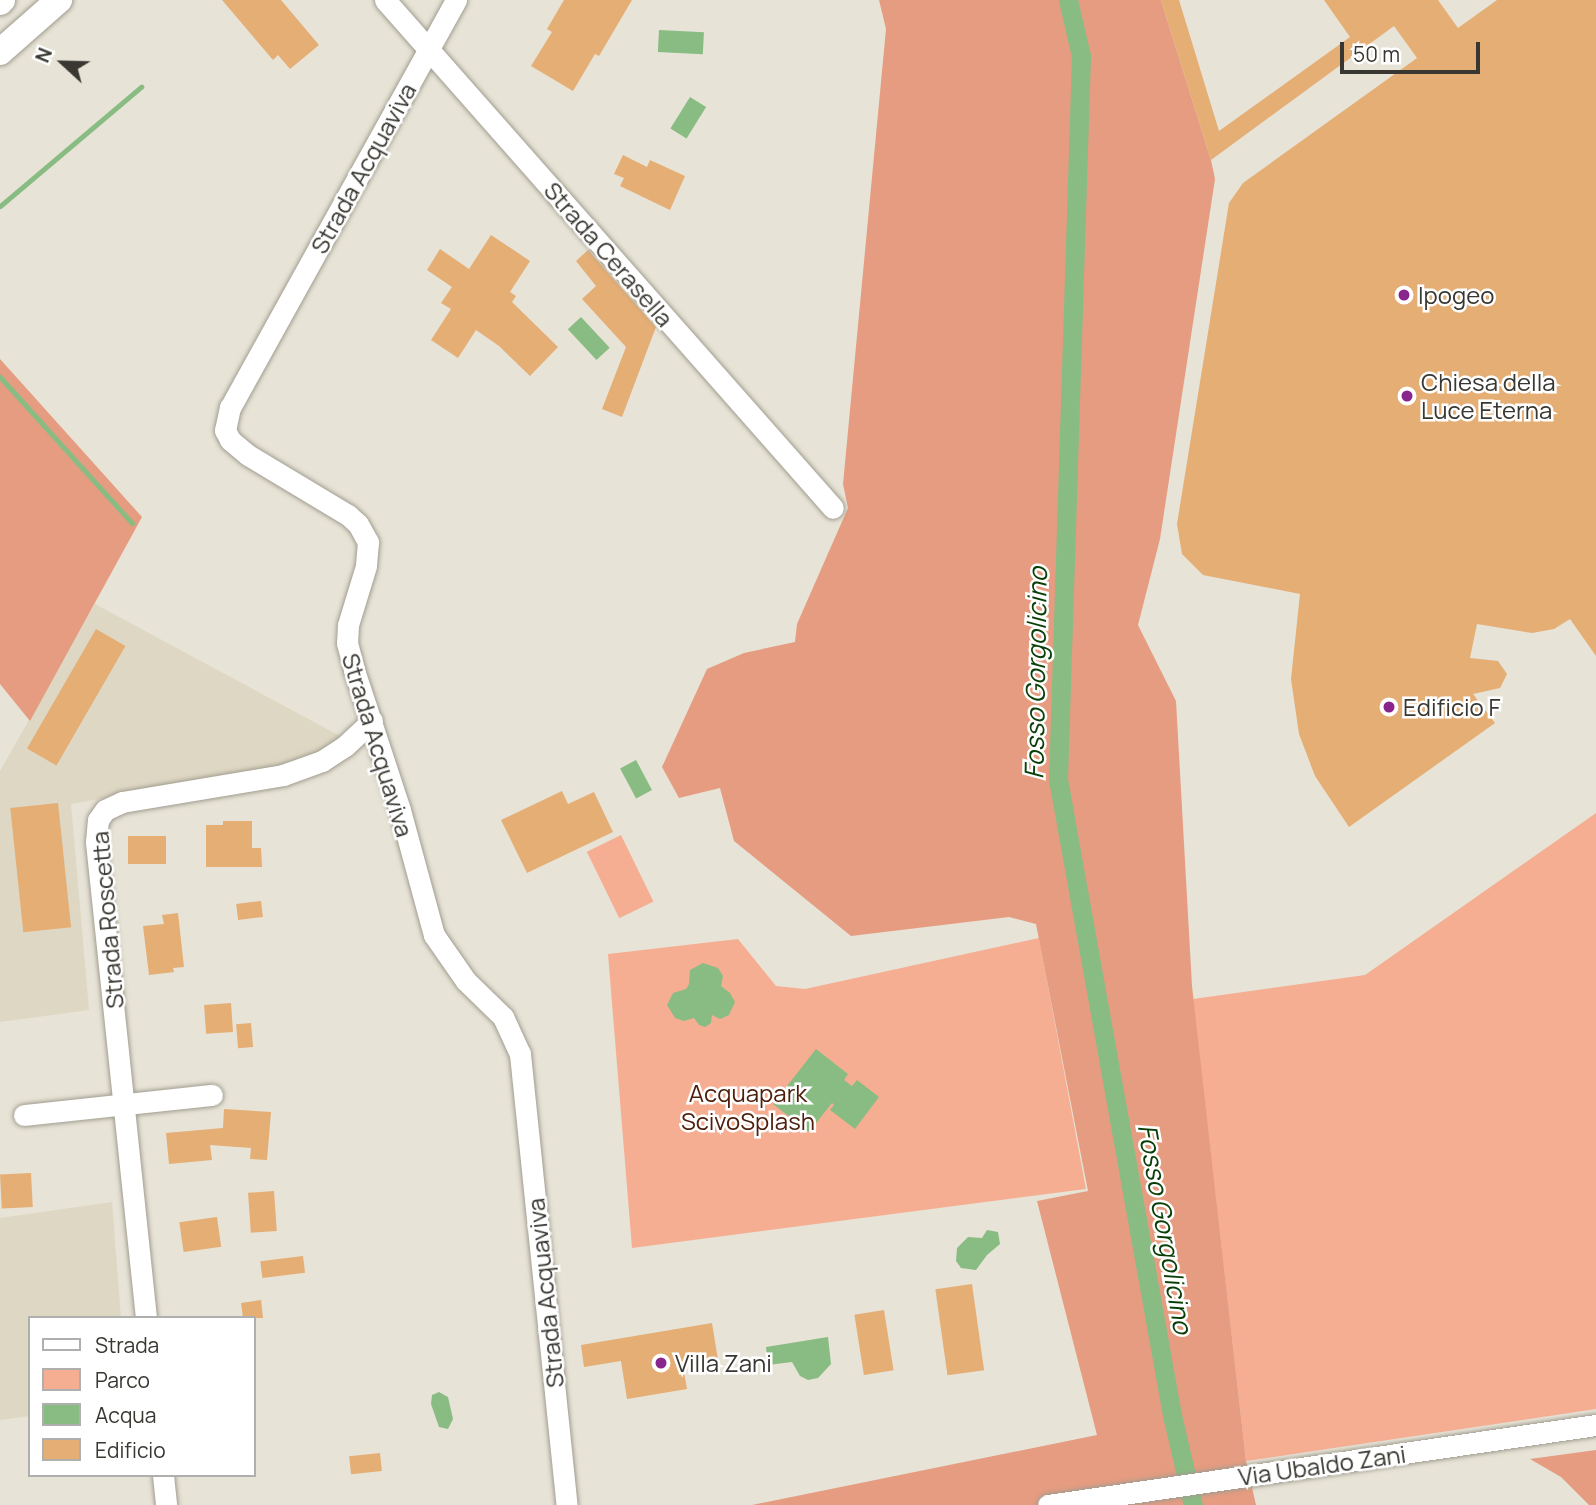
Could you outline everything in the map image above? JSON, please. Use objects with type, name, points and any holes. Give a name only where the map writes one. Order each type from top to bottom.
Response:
[{"type":"street","points":[[0,52],[59,0]]},
{"type":"street","name":"Strada Cerasella","points":[[385,0],[833,508]]},
{"type":"street","name":"Strada Acquaviva","points":[[456,0],[230,407],[225,425],[227,435],[239,449],[348,515],[366,536],[366,566],[352,607],[347,634],[354,670],[372,721],[434,936],[466,981],[503,1017],[520,1054],[567,1505]]},
{"type":"street","name":"Strada Roscetta","points":[[146,1316],[96,827],[101,815],[110,806],[122,802],[284,775],[334,754],[358,737],[372,721]]},
{"type":"street","points":[[24,1115],[212,1095]]},
{"type":"street","name":"Via Ubaldo Zani","points":[[1048,1505],[1596,1425]]},
{"type":"street","points":[[163,1477],[166,1505]]},
{"type":"shaded area","points":[[879,0],[1161,0],[1211,160],[1215,179],[1160,539],[1138,625],[1176,701],[1192,986],[1246,1461],[1256,1505],[752,1505],[1097,1435],[1037,1201],[1088,1191],[1036,924],[1009,917],[851,936],[734,841],[720,788],[679,798],[662,767],[707,669],[744,653],[795,642],[797,624],[848,508],[843,484],[886,29]]},
{"type":"shaded area","points":[[0,359],[142,517],[30,721],[0,684]]},
{"type":"shaded area","points":[[95,604],[340,736],[309,761],[71,804],[89,1010],[0,1022],[0,771]]},
{"type":"shaded area","points":[[112,1202],[121,1316],[28,1316],[28,1416],[0,1420],[0,1218]]},
{"type":"shaded area","points":[[1596,1450],[1596,1505],[1589,1505],[1561,1477],[1530,1459]]},
{"type":"green space","points":[[1596,813],[1596,1409],[1246,1461],[1193,999],[1365,975]]},
{"type":"green space","points":[[621,835],[653,902],[619,918],[587,852]]},
{"type":"green space","name":"Acquapark ScivoSplash","points":[[1039,938],[1086,1189],[632,1248],[608,954],[738,939],[776,986],[805,989]]},
{"type":"water","points":[[659,30],[704,32],[703,54],[658,52]]},
{"type":"water","points":[[690,97],[706,107],[687,138],[670,128]]},
{"type":"water","points":[[581,317],[610,348],[596,360],[568,329]]},
{"type":"water","points":[[636,760],[652,790],[636,798],[620,768]]},
{"type":"water","points":[[703,963],[718,968],[723,976],[721,986],[730,993],[735,1002],[729,1015],[720,1019],[712,1015],[711,1023],[705,1027],[699,1025],[694,1018],[684,1021],[675,1018],[667,1005],[673,993],[686,989],[690,970]]},
{"type":"water","points":[[816,1049],[848,1074],[844,1080],[852,1086],[857,1080],[879,1097],[855,1129],[830,1110],[834,1105],[832,1103],[809,1132],[773,1104]]},
{"type":"water","points":[[987,1230],[998,1232],[1000,1244],[976,1270],[961,1268],[956,1261],[957,1248],[968,1237],[982,1238]]},
{"type":"water","points":[[828,1337],[831,1364],[818,1378],[808,1380],[800,1376],[792,1362],[768,1365],[766,1347]]},
{"type":"water","points":[[439,1392],[448,1397],[453,1419],[448,1429],[439,1427],[431,1404],[432,1395]]},
{"type":"building","points":[[222,0],[281,0],[319,45],[290,69],[278,55],[273,60]]},
{"type":"building","points":[[564,0],[632,0],[599,56],[595,54],[573,91],[531,66],[552,32],[547,29]]},
{"type":"building","name":"Ipogeo","points":[[1161,0],[1179,0],[1219,131],[1350,37],[1324,0],[1438,0],[1458,28],[1497,0],[1596,0],[1596,656],[1570,619],[1554,629],[1532,633],[1477,624],[1470,658],[1498,661],[1507,674],[1500,688],[1473,694],[1495,723],[1349,827],[1315,776],[1299,734],[1291,679],[1300,594],[1203,575],[1182,554],[1177,524],[1229,203],[1243,183],[1417,58],[1394,26],[1211,160]]},
{"type":"building","points":[[623,155],[647,167],[650,160],[685,176],[670,210],[620,186],[624,178],[614,174]]},
{"type":"building","points":[[491,235],[530,261],[510,292],[516,296],[512,302],[558,347],[530,376],[499,346],[476,330],[458,358],[431,340],[451,309],[441,303],[452,287],[427,270],[440,249],[469,269]]},
{"type":"building","points":[[588,250],[656,327],[622,417],[602,409],[626,347],[582,299],[596,286],[576,261]]},
{"type":"building","points":[[96,629],[125,646],[56,766],[27,749]]},
{"type":"building","points":[[562,791],[568,804],[594,792],[613,832],[527,873],[501,820]]},
{"type":"building","points":[[58,803],[71,927],[23,932],[10,808]]},
{"type":"building","points":[[223,821],[252,821],[252,848],[261,848],[262,867],[206,867],[206,825],[223,825]]},
{"type":"building","points":[[128,836],[166,836],[166,864],[128,864]]},
{"type":"building","points":[[261,901],[263,917],[238,920],[236,904]]},
{"type":"building","points":[[178,913],[184,967],[173,968],[174,972],[149,975],[143,926],[164,924],[162,915]]},
{"type":"building","points":[[231,1003],[233,1032],[206,1034],[204,1005]]},
{"type":"building","points":[[251,1023],[253,1047],[238,1048],[236,1024]]},
{"type":"building","points":[[224,1109],[271,1112],[267,1160],[250,1159],[251,1148],[210,1145],[212,1160],[169,1164],[166,1133],[223,1128]]},
{"type":"building","points":[[31,1173],[33,1207],[2,1209],[0,1175]]},
{"type":"building","points":[[274,1191],[277,1231],[251,1233],[248,1193]]},
{"type":"building","points":[[217,1217],[221,1247],[184,1252],[179,1222]]},
{"type":"building","points":[[303,1256],[305,1273],[262,1278],[260,1261]]},
{"type":"building","points":[[972,1284],[984,1370],[947,1375],[935,1289]]},
{"type":"building","points":[[261,1300],[263,1318],[243,1316],[241,1303]]},
{"type":"building","points":[[884,1310],[894,1370],[864,1375],[854,1315]]},
{"type":"building","name":"Villa Zani","points":[[712,1323],[718,1360],[683,1366],[687,1389],[627,1399],[621,1361],[584,1367],[581,1345]]},
{"type":"building","points":[[380,1453],[382,1471],[351,1474],[349,1456]]},
{"type":"waterway","name":"Fosso Gorgolicino","points":[[1068,0],[1081,56],[1058,779],[1172,1415],[1193,1505]]},
{"type":"waterway","points":[[0,206],[141,87]]},
{"type":"waterway","points":[[0,377],[132,523]]},
{"type":"place","name":"Ipogeo","points":[[1404,295]]},
{"type":"place","name":"Chiesa della Luce Eterna","points":[[1407,396]]},
{"type":"place","name":"Edificio F","points":[[1389,707]]},
{"type":"place","name":"Villa Zani","points":[[661,1363]]}]
